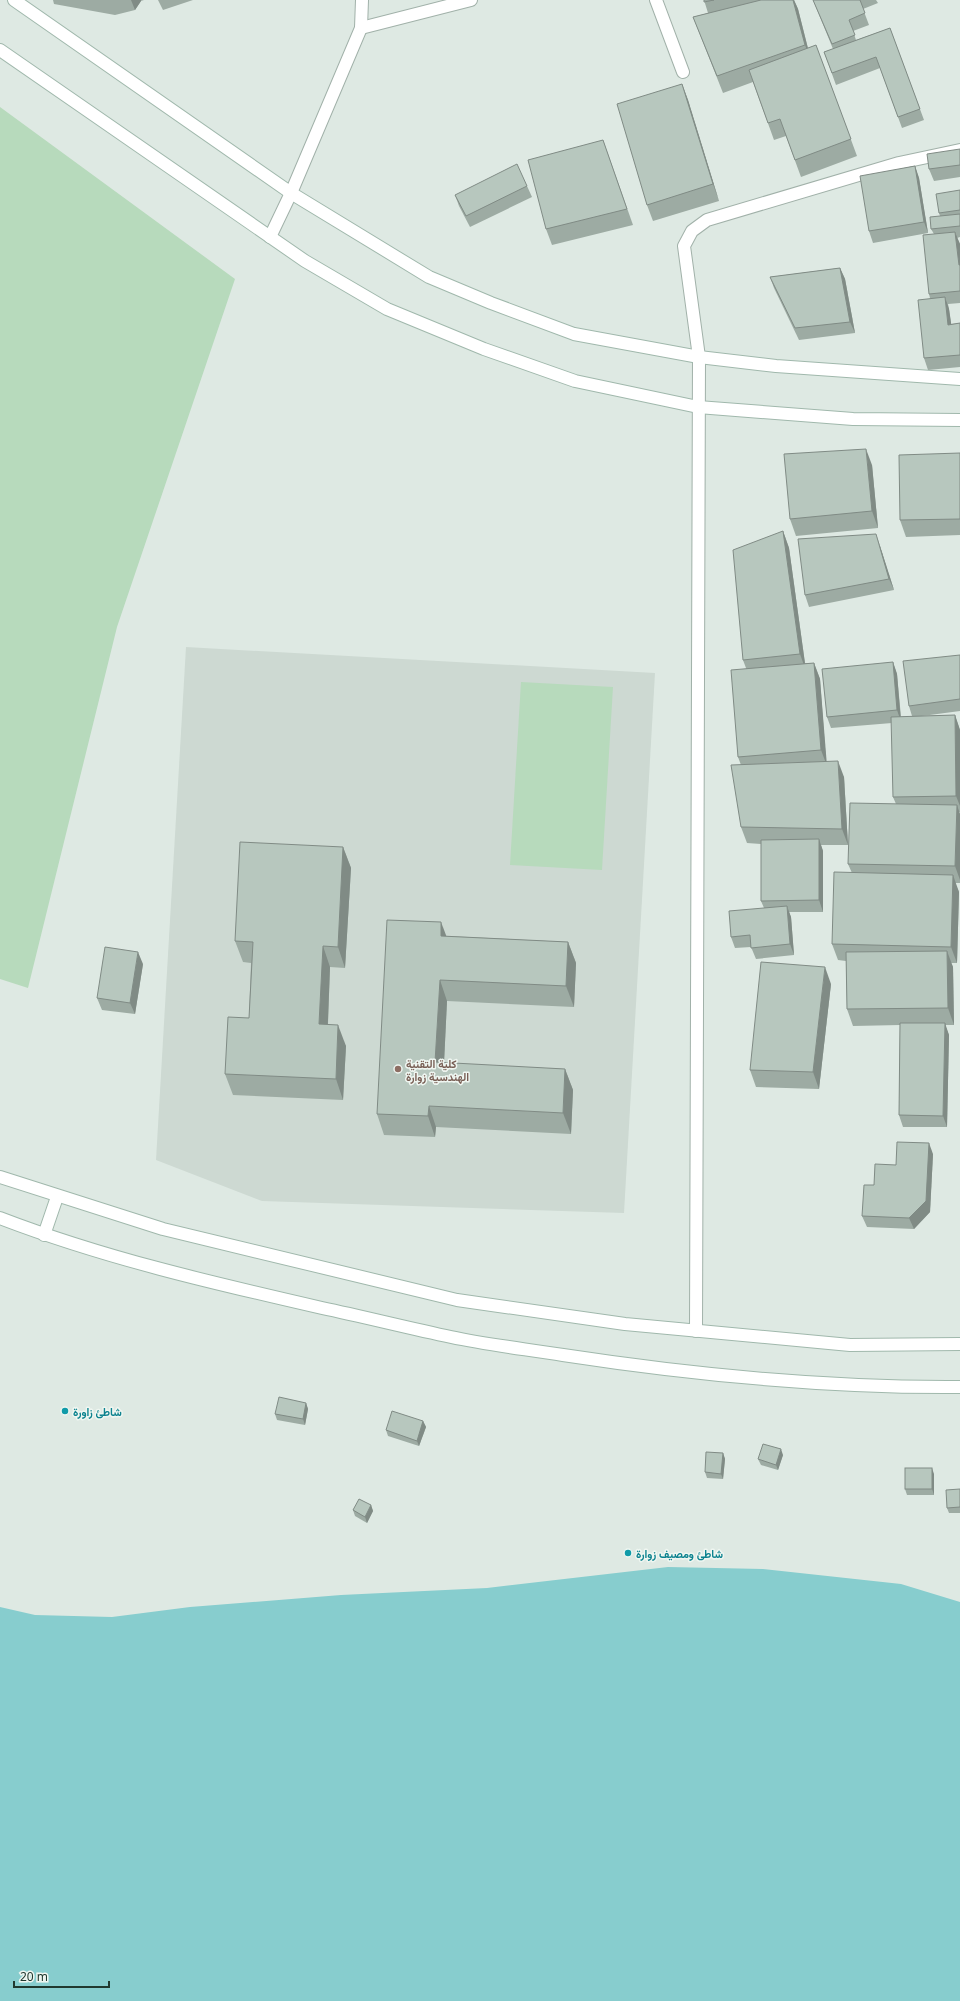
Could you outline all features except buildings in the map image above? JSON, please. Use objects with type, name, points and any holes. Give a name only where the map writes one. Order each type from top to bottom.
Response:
[{"type":"street","points":[[14,0],[291,193],[429,277],[497,306],[574,334],[699,357],[776,366],[960,378]]},
{"type":"street","points":[[270,237],[291,193],[361,28],[362,0]]},
{"type":"street","points":[[361,28],[471,0]]},
{"type":"street","points":[[656,0],[683,72]]},
{"type":"street","points":[[0,50],[305,261],[387,309],[484,349],[575,381],[698,407],[853,419],[960,420]]},
{"type":"street","points":[[696,1331],[699,357],[684,246],[692,231],[707,220],[899,163],[960,150]]},
{"type":"street","points":[[0,1177],[57,1197],[163,1229],[457,1300],[625,1324],[850,1345],[960,1344]]},
{"type":"street","points":[[44,1235],[57,1197]]},
{"type":"street","points":[[0,1218],[44,1235],[135,1263],[214,1283],[453,1338],[632,1365],[725,1376],[808,1383],[960,1388]]},
{"type":"shaded area","points":[[186,647],[655,673],[624,1213],[262,1201],[156,1160]]},
{"type":"green space","points":[[0,107],[235,279],[117,627],[28,988],[0,979]]},
{"type":"green space","points":[[521,682],[613,687],[602,870],[510,865]]},
{"type":"water","points":[[668,1567],[763,1569],[901,1584],[960,1602],[960,2001],[0,2001],[0,1607],[35,1615],[112,1617],[190,1607],[341,1595],[487,1588]]},
{"type":"place","name":"كلية التقنية الهندسية زوارة","points":[[398,1069]]},
{"type":"place","name":"شاطئ زاورة","points":[[65,1411]]},
{"type":"place","name":"شاطئ ومصيف زوارة","points":[[628,1553]]}]
